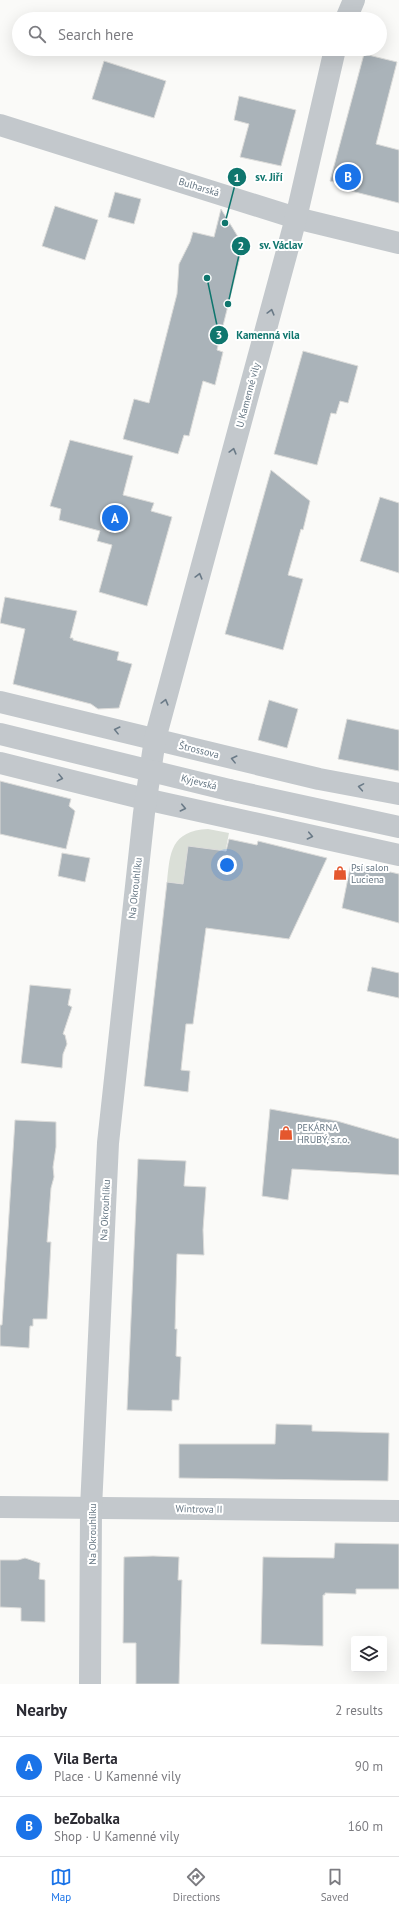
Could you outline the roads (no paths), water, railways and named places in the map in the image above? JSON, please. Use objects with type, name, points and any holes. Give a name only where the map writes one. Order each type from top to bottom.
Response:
[{"type":"street","points":[[349,12],[354,0]]},
{"type":"street","name":"U Kamenné vily","points":[[155,739],[296,218],[333,56]]},
{"type":"street","name":"Bulharská","points":[[0,125],[296,218],[399,244]]},
{"type":"street","name":"Štrossova","points":[[0,702],[319,779],[399,794]]},
{"type":"street","name":"Kyjevská","points":[[0,734],[230,790],[399,827]]},
{"type":"street","name":"Na Okrouhlíku","points":[[90,1684],[91,1508],[108,1143],[146,799],[155,739]]},
{"type":"street","points":[[0,763],[146,799],[399,855]]},
{"type":"street","name":"Wintrova II","points":[[0,1507],[399,1511]]},
{"type":"place","name":"beZobalka","points":[[348,177]]},
{"type":"place","name":"sv. Jiří","points":[[225,223]]},
{"type":"place","name":"Kamenná vila","points":[[207,278]]},
{"type":"place","name":"sv. Václav","points":[[228,304]]},
{"type":"place","name":"Vila Berta","points":[[115,518]]},
{"type":"place","name":"Psí salon Luciena","points":[[340,873]]},
{"type":"place","name":"PEKÁRNA HRUBÝ, s.r.o.","points":[[286,1133]]}]
